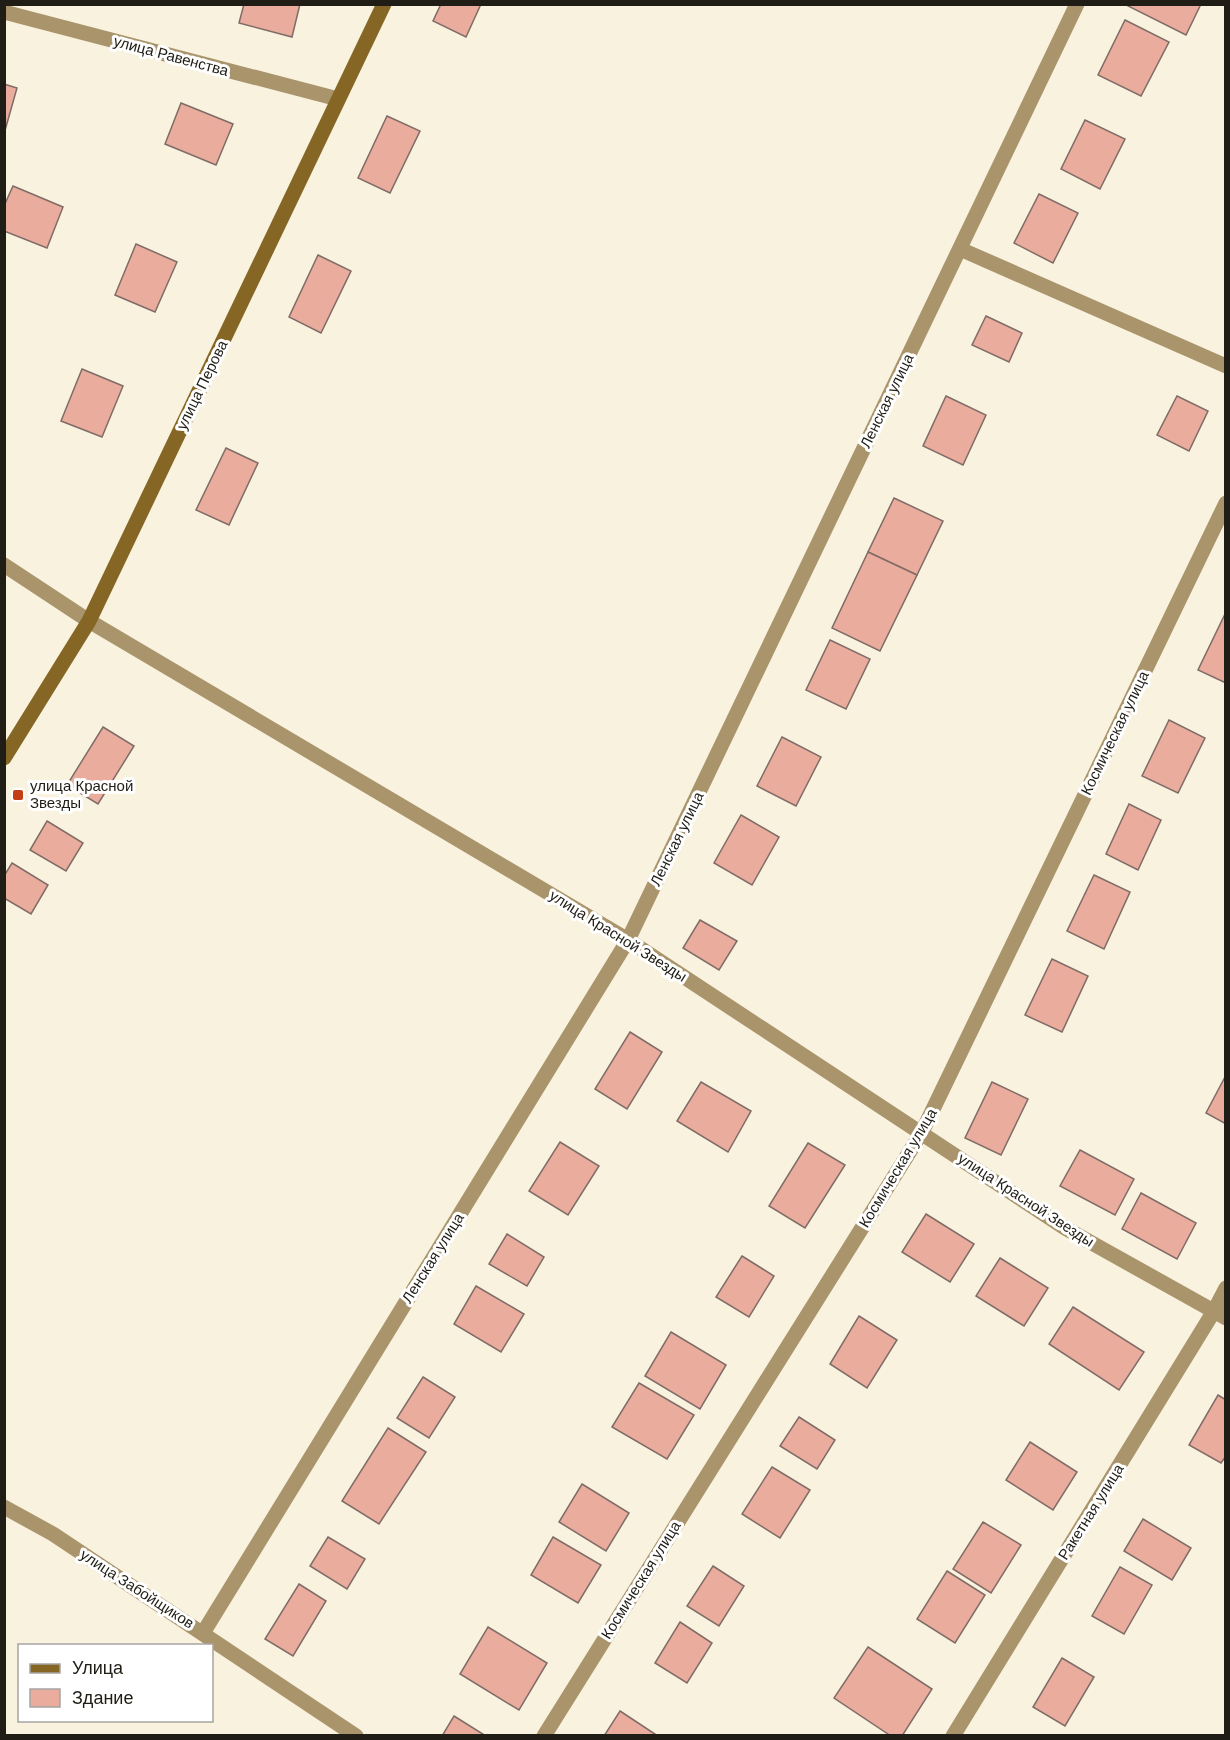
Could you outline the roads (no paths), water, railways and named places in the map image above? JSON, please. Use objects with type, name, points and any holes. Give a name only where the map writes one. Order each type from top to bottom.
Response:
[{"type":"main road","name":"улица Перова","points":[[4,758],[89,621],[384,4]]},
{"type":"street","name":"Ленская улица","points":[[203,1633],[628,940],[1077,4]]},
{"type":"street","name":"улица Равенства","points":[[4,12],[338,99]]},
{"type":"street","points":[[960,249],[1226,366]]},
{"type":"street","name":"Космическая улица","points":[[544,1736],[922,1132],[1226,503]]},
{"type":"street","name":"улица Красной Звезды","points":[[4,565],[89,621],[628,940],[1065,1228],[1220,1314]]},
{"type":"street","name":"Ракетная улица","points":[[953,1736],[1220,1314],[1226,1288]]},
{"type":"street","name":"улица Забойщиков","points":[[4,1507],[53,1534],[356,1736]]},
{"type":"place","name":"улица Красной Звезды","points":[[18,795]]}]
